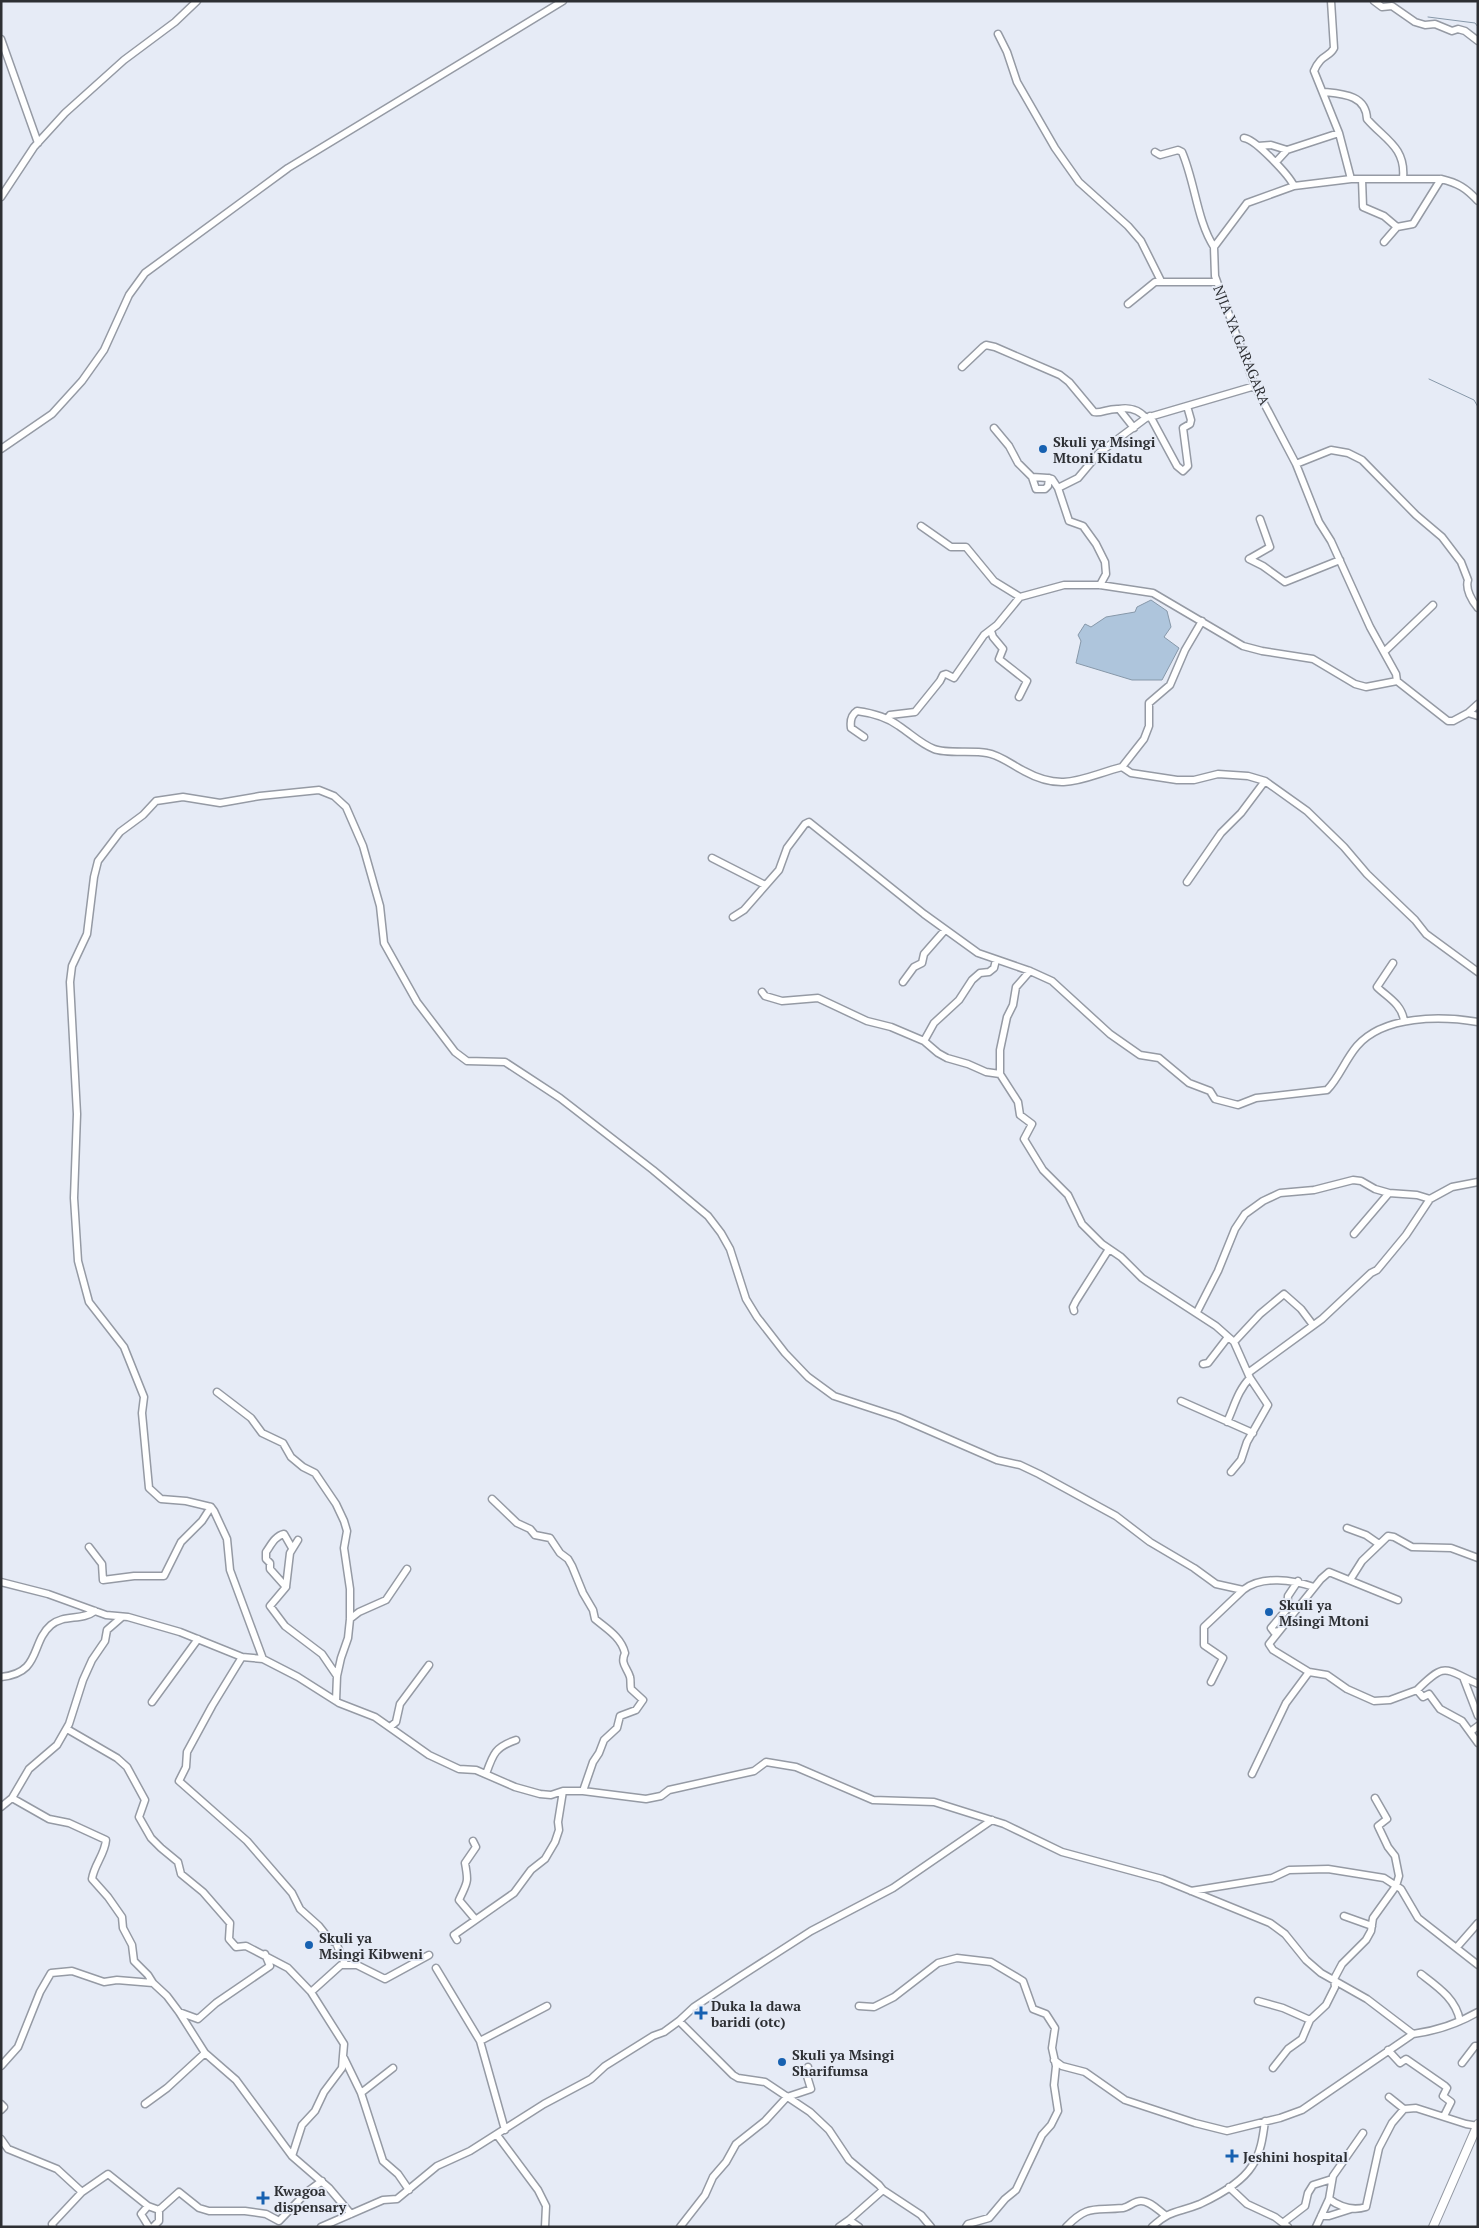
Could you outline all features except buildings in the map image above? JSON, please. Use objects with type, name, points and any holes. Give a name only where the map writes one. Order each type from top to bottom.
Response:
[{"type":"main road","points":[[1433,2227],[1478,2125]]},
{"type":"street","points":[[1,197],[38,143],[65,113],[124,60],[175,22],[197,1]]},
{"type":"street","points":[[1,449],[52,414],[82,381],[104,350],[129,295],[144,273],[288,168],[563,1]]},
{"type":"street","points":[[1331,1],[1334,48],[1329,54],[1322,57],[1314,71],[1339,133],[1352,179]]},
{"type":"street","points":[[1374,1],[1382,7],[1392,6],[1415,22],[1425,25],[1436,24],[1452,30],[1465,31],[1478,41]]},
{"type":"street","points":[[998,34],[1008,52],[1017,82],[1054,148],[1079,182],[1128,226],[1141,241],[1161,282]]},
{"type":"street","points":[[1,40],[38,143]]},
{"type":"street","points":[[1324,92],[1349,95],[1361,101],[1367,112],[1367,119],[1388,139],[1414,178]]},
{"type":"street","points":[[1276,162],[1287,150],[1339,133]]},
{"type":"street","points":[[1244,138],[1249,139],[1276,162],[1294,186]]},
{"type":"street","points":[[1258,146],[1271,145],[1287,150]]},
{"type":"street","points":[[1155,152],[1160,155],[1178,150],[1182,152],[1191,175],[1205,230],[1214,246],[1247,203],[1294,186],[1352,179],[1441,179],[1454,182],[1466,188],[1478,201]]},
{"type":"street","points":[[1403,178],[1404,164]]},
{"type":"street","points":[[1362,179],[1363,207],[1384,216],[1397,227]]},
{"type":"street","points":[[1384,242],[1397,227],[1413,224],[1441,179]]},
{"type":"street","name":"NJIA YA GARAGARA","points":[[1214,246],[1215,276],[1255,386],[1296,464],[1319,522],[1331,541],[1396,674],[1397,681]]},
{"type":"street","points":[[1128,304],[1155,282],[1217,282]]},
{"type":"street","points":[[962,367],[983,347],[990,345],[1060,375],[1069,382],[1094,412],[1100,412],[1109,408],[1133,410],[1141,413],[1148,417],[1176,466],[1183,471],[1188,466],[1183,428],[1190,424],[1192,420],[1187,406]]},
{"type":"street","points":[[1058,488],[1078,478],[1099,453],[1148,417],[1177,407],[1187,406],[1255,386]]},
{"type":"street","points":[[1119,409],[1134,428]]},
{"type":"street","points":[[994,428],[1009,446],[1018,463],[1032,477],[1036,489],[1048,486],[1049,478]]},
{"type":"street","points":[[1296,464],[1331,450],[1348,453],[1362,460],[1442,537],[1461,562],[1468,580],[1466,585],[1478,608]]},
{"type":"street","points":[[1032,477],[1054,480],[1069,521],[1083,526],[1096,544],[1105,562],[1106,574],[1100,585]]},
{"type":"street","points":[[1260,519],[1270,547],[1249,559],[1263,566],[1285,582],[1340,560]]},
{"type":"street","points":[[921,526],[951,547],[966,547],[994,581],[1020,597]]},
{"type":"street","points":[[887,719],[890,715],[915,712],[943,675],[946,674],[954,678],[984,635],[992,631],[1020,597],[1064,585],[1100,585],[1153,593],[1243,646],[1313,659],[1355,684],[1366,687],[1397,681],[1448,721],[1453,721],[1468,713],[1478,704]]},
{"type":"street","points":[[1384,652],[1433,605]]},
{"type":"street","points":[[864,737],[851,728],[850,721],[853,714],[860,711],[887,719],[916,740],[936,750],[994,754],[1026,773],[1049,782],[1063,784],[1077,781],[1122,766],[1144,738],[1149,726],[1149,703],[1170,685],[1185,650],[1202,621]]},
{"type":"street","points":[[992,631],[993,638],[1003,649],[999,659],[1027,681],[1019,697]]},
{"type":"street","points":[[1468,713],[1478,716]]},
{"type":"street","points":[[1122,766],[1131,773],[1177,780],[1194,780],[1218,774],[1248,776],[1265,781],[1307,811],[1344,847],[1367,874],[1415,920],[1426,934],[1478,972]]},
{"type":"street","points":[[1187,882],[1221,834],[1241,814],[1265,781]]},
{"type":"street","points":[[211,1506],[161,1499],[149,1488],[143,1422],[144,1397],[124,1347],[89,1302],[78,1261],[74,1198],[77,1114],[70,982],[72,966],[87,934],[98,861],[120,832],[143,816],[156,801],[183,798],[220,803],[260,796],[319,790],[334,796],[346,807],[363,846],[380,906],[384,942],[417,1002],[455,1052],[467,1062],[505,1062],[513,1067],[560,1098],[653,1170],[708,1216],[721,1232],[730,1248],[746,1299],[757,1317],[785,1353],[808,1377],[834,1396],[898,1417],[997,1460],[1020,1465],[1040,1474],[1116,1516],[1150,1542],[1194,1568],[1216,1584],[1243,1590]]},
{"type":"street","points":[[733,917],[744,910],[779,870],[787,848],[804,824],[809,822],[945,930],[978,953],[1030,971],[1052,981],[1110,1034],[1140,1055],[1159,1058],[1189,1083],[1205,1088],[1215,1099],[1232,1105],[1238,1105],[1256,1098],[1327,1090],[1358,1044],[1375,1031],[1404,1020],[1478,1022]]},
{"type":"street","points":[[712,858],[765,885]]},
{"type":"street","points":[[903,982],[914,967],[922,963],[924,954],[945,930]]},
{"type":"street","points":[[924,1041],[934,1023],[959,1000],[972,980],[980,973],[989,972],[994,968],[996,960]]},
{"type":"street","points":[[1393,963],[1377,987],[1389,995],[1404,1016],[1404,1020]]},
{"type":"street","points":[[1030,971],[1016,987],[1013,1005],[1007,1017],[1000,1050],[1000,1074],[1018,1102],[1020,1116],[1032,1124],[1024,1139],[1043,1170],[1068,1195],[1082,1224],[1109,1249],[1121,1257],[1142,1278],[1175,1301],[1197,1312],[1231,1340],[1249,1376],[1268,1405],[1241,1460],[1231,1472]]},
{"type":"street","points":[[762,992],[764,996],[782,1001],[818,998],[867,1021],[891,1027],[924,1041],[946,1058],[968,1064],[986,1072],[1000,1074]]},
{"type":"street","points":[[1197,1312],[1210,1288],[1235,1229],[1246,1214],[1257,1204],[1280,1192],[1314,1190],[1353,1180],[1361,1181],[1375,1189],[1389,1193],[1417,1195],[1430,1199]]},
{"type":"street","points":[[1226,1422],[1236,1403],[1239,1392],[1249,1376],[1335,1308],[1355,1287],[1384,1263],[1413,1226],[1430,1199],[1452,1187],[1478,1182]]},
{"type":"street","points":[[1354,1234],[1389,1193]]},
{"type":"street","points":[[1074,1311],[1072,1307],[1109,1249]]},
{"type":"street","points":[[1203,1364],[1208,1363],[1231,1340],[1284,1294],[1301,1309],[1312,1325]]},
{"type":"street","points":[[217,1392],[251,1418],[262,1434],[284,1443],[291,1457],[315,1474],[336,1504],[347,1531],[344,1548],[350,1589],[350,1619],[348,1638],[337,1676],[336,1701]]},
{"type":"street","points":[[1180,1401],[1253,1433]]},
{"type":"street","points":[[492,1499],[517,1523],[530,1529],[535,1535],[550,1538],[560,1553],[568,1559],[593,1610],[595,1619],[617,1636],[622,1643],[625,1653],[622,1658],[623,1664],[631,1678],[631,1689],[643,1700],[636,1710],[620,1716],[617,1728],[604,1740],[593,1762],[583,1791]]},
{"type":"street","points":[[89,1546],[102,1564],[104,1580],[134,1576],[162,1577],[170,1566],[181,1542],[202,1521],[211,1506]]},
{"type":"street","points":[[211,1506],[227,1539],[230,1570],[263,1659]]},
{"type":"street","points":[[1347,1528],[1366,1535],[1379,1544]]},
{"type":"street","points":[[286,1587],[270,1569],[270,1563],[266,1559],[266,1552],[277,1537],[282,1534],[284,1534],[292,1548]]},
{"type":"street","points":[[1350,1580],[1362,1561],[1388,1536],[1394,1537],[1412,1547],[1451,1548],[1478,1558]]},
{"type":"street","points":[[298,1540],[292,1548],[287,1568],[286,1587],[270,1606],[286,1626],[322,1654],[337,1676]]},
{"type":"street","points":[[350,1619],[359,1612],[386,1600],[407,1569]]},
{"type":"street","points":[[1398,1600],[1330,1572],[1314,1587],[1270,1644],[1271,1647],[1309,1672],[1327,1675],[1347,1689],[1374,1701],[1390,1700],[1417,1690],[1434,1674],[1445,1669],[1453,1670],[1478,1684]]},
{"type":"street","points":[[1279,1632],[1274,1632],[1271,1628],[1287,1609],[1288,1596],[1298,1581]]},
{"type":"street","points":[[1211,1682],[1223,1658],[1204,1645],[1204,1627],[1243,1590],[1251,1584],[1298,1581],[1314,1587]]},
{"type":"street","points":[[1,1582],[48,1594],[106,1615],[122,1617],[180,1632],[242,1657],[263,1659],[298,1677],[336,1701],[375,1717],[429,1755],[459,1769],[476,1770],[516,1787],[540,1794],[551,1795],[563,1791],[583,1791],[646,1799],[660,1796],[669,1790],[754,1771],[766,1762],[796,1767],[873,1800],[934,1802],[992,1820],[1016,1828],[1026,1836],[1062,1852],[1162,1879],[1270,1923],[1285,1934],[1306,1960],[1321,1973],[1367,1999],[1413,2034]]},
{"type":"street","points":[[1,1678],[22,1671],[31,1664],[42,1636],[52,1624],[60,1619],[84,1617],[95,1611]]},
{"type":"street","points":[[1,1807],[12,1798],[29,1769],[51,1752],[67,1729],[83,1680],[92,1660],[105,1641],[107,1630],[122,1617]]},
{"type":"street","points":[[152,1702],[198,1639]]},
{"type":"street","points":[[242,1657],[187,1752],[186,1767],[179,1782],[247,1841],[292,1893],[300,1909],[319,1926],[330,1940],[336,1943],[346,1964]]},
{"type":"street","points":[[390,1727],[396,1722],[400,1704],[429,1665]]},
{"type":"street","points":[[1252,1774],[1286,1702],[1309,1672]]},
{"type":"street","points":[[1463,1677],[1478,1716]]},
{"type":"street","points":[[1417,1690],[1423,1696],[1429,1694],[1438,1706],[1462,1721],[1478,1743]]},
{"type":"street","points":[[1470,1732],[1478,1726]]},
{"type":"street","points":[[67,1729],[117,1758],[127,1767],[145,1800],[139,1817],[151,1838],[160,1848],[176,1860],[181,1874],[203,1892],[230,1923],[229,1939],[236,1947],[246,1946],[288,1968],[311,1992],[344,2044],[342,2068],[324,2092],[315,2110],[302,2125],[292,2156]]},
{"type":"street","points":[[486,1774],[492,1757],[501,1745],[516,1740]]},
{"type":"street","points":[[457,1940],[454,1935],[514,1893],[531,1870],[545,1859],[559,1830],[558,1822],[563,1791]]},
{"type":"street","points":[[12,1798],[49,1819],[69,1822],[106,1840],[106,1847],[94,1869],[92,1879],[119,1912],[123,1928],[132,1944],[134,1961],[148,1975],[153,1984],[167,1996],[205,2053],[236,2080],[292,2156],[322,2181],[351,2214]]},
{"type":"street","points":[[1273,2068],[1288,2048],[1302,2040],[1310,2020],[1326,2005],[1334,1987],[1334,1979],[1342,1964],[1366,1940],[1376,1914],[1396,1886],[1399,1876],[1395,1856],[1388,1847],[1378,1825],[1387,1819],[1375,1798]]},
{"type":"street","points":[[321,2227],[383,2200],[397,2199],[437,2166],[470,2152],[544,2104],[591,2079],[605,2066],[679,2021],[694,2007],[741,1976],[811,1931],[893,1888],[992,1820]]},
{"type":"street","points":[[473,1841],[476,1847],[465,1863],[468,1878],[467,1888],[459,1900],[475,1919]]},
{"type":"street","points":[[1190,1891],[1265,1879],[1288,1870],[1315,1869],[1367,1874],[1384,1878],[1400,1889],[1418,1918],[1457,1946],[1478,1965]]},
{"type":"street","points":[[1344,1916],[1372,1926]]},
{"type":"street","points":[[1457,1946],[1478,1923]]},
{"type":"street","points":[[179,2012],[198,2019],[230,1992],[270,1966],[264,1954]]},
{"type":"street","points":[[311,1992],[341,1965],[357,1965],[385,1979],[429,1955]]},
{"type":"street","points":[[859,2006],[874,2007],[894,1997],[938,1963],[957,1958],[992,1962],[1023,1981],[1033,2009],[1046,2014],[1055,2028],[1052,2048],[1054,2085],[1058,2111],[1051,2125],[1042,2135],[1016,2190],[988,2218],[968,2224],[966,2227]]},
{"type":"street","points":[[436,1968],[480,2041],[504,2130]]},
{"type":"street","points":[[1,2066],[18,2047],[40,1992],[52,1973],[72,1972],[104,1982],[118,1980],[153,1984]]},
{"type":"street","points":[[1421,1974],[1437,1985],[1453,2001],[1459,2012],[1460,2021]]},
{"type":"street","points":[[1258,2001],[1283,2008],[1310,2020]]},
{"type":"street","points":[[480,2041],[547,2006]]},
{"type":"street","points":[[1054,2060],[1062,2066],[1085,2072],[1125,2100],[1202,2125],[1227,2131],[1302,2110],[1413,2034],[1427,2032],[1460,2021],[1478,2012]]},
{"type":"street","points":[[679,2021],[732,2075],[738,2078],[765,2082],[819,2120],[829,2130],[849,2160],[883,2190],[921,2216],[931,2227]]},
{"type":"street","points":[[1462,2063],[1475,2046],[1478,2046]]},
{"type":"street","points":[[1388,2050],[1400,2063],[1406,2059],[1447,2088],[1443,2096],[1451,2102],[1444,2116]]},
{"type":"street","points":[[145,2104],[167,2088],[205,2053]]},
{"type":"street","points":[[344,2058],[361,2093],[383,2161],[398,2174],[409,2190]]},
{"type":"street","points":[[680,2227],[705,2195],[713,2177],[726,2162],[736,2144],[765,2121],[787,2097],[811,2089],[807,2076],[808,2067]]},
{"type":"street","points":[[361,2093],[393,2068]]},
{"type":"street","points":[[1389,2097],[1404,2109],[1416,2108],[1466,2124],[1478,2125]]},
{"type":"street","points":[[1,2104],[4,2106],[1,2110]]},
{"type":"street","points":[[1322,2216],[1329,2216],[1352,2208],[1366,2207],[1378,2148],[1392,2123],[1404,2109]]},
{"type":"street","points":[[1152,2227],[1165,2215],[1200,2204],[1229,2187],[1252,2167],[1263,2136],[1265,2121]]},
{"type":"street","points":[[1316,2227],[1330,2199],[1332,2179],[1363,2133]]},
{"type":"street","points":[[497,2135],[538,2190],[546,2206],[545,2227]]},
{"type":"street","points":[[1,2139],[8,2149],[57,2169],[82,2192]]},
{"type":"street","points":[[53,2227],[52,2224],[82,2192],[108,2174],[148,2206],[159,2210]]},
{"type":"street","points":[[1229,2187],[1247,2204],[1286,2224],[1305,2206],[1308,2193],[1313,2185],[1332,2179]]},
{"type":"street","points":[[148,2206],[141,2214],[151,2227],[159,2221],[159,2210],[179,2192],[200,2208],[209,2211],[245,2211],[266,2214],[279,2221],[307,2192],[322,2181]]},
{"type":"street","points":[[839,2227],[883,2190]]},
{"type":"street","points":[[1330,2199],[1336,2204],[1352,2208]]},
{"type":"street","points":[[1066,2227],[1079,2213],[1104,2208],[1125,2208],[1141,2201],[1148,2203],[1165,2215]]},
{"type":"street","points":[[849,2220],[859,2227]]},
{"type":"water","points":[[1151,600],[1167,611],[1171,627],[1164,637],[1179,648],[1162,680],[1132,680],[1076,663],[1081,641],[1078,635],[1085,624],[1091,627],[1106,617],[1135,612],[1137,607]]},
{"type":"waterway","points":[[1428,17],[1475,23],[1478,27]]},
{"type":"waterway","points":[[1429,379],[1474,400],[1478,407]]},
{"type":"place","name":"Skuli ya Msingi Mtoni Kidatu","points":[[1043,449]]},
{"type":"place","name":"Skuli ya Msingi Mtoni","points":[[1269,1612]]},
{"type":"place","name":"Skuli ya Msingi Kibweni","points":[[309,1945]]},
{"type":"place","name":"Duka la dawa baridi (otc)","points":[[701,2013]]},
{"type":"place","name":"Skuli ya Msingi Sharifumsa","points":[[782,2062]]},
{"type":"place","name":"Jeshini hospital","points":[[1232,2156]]},
{"type":"place","name":"Kwagoa dispensary","points":[[263,2198]]}]
